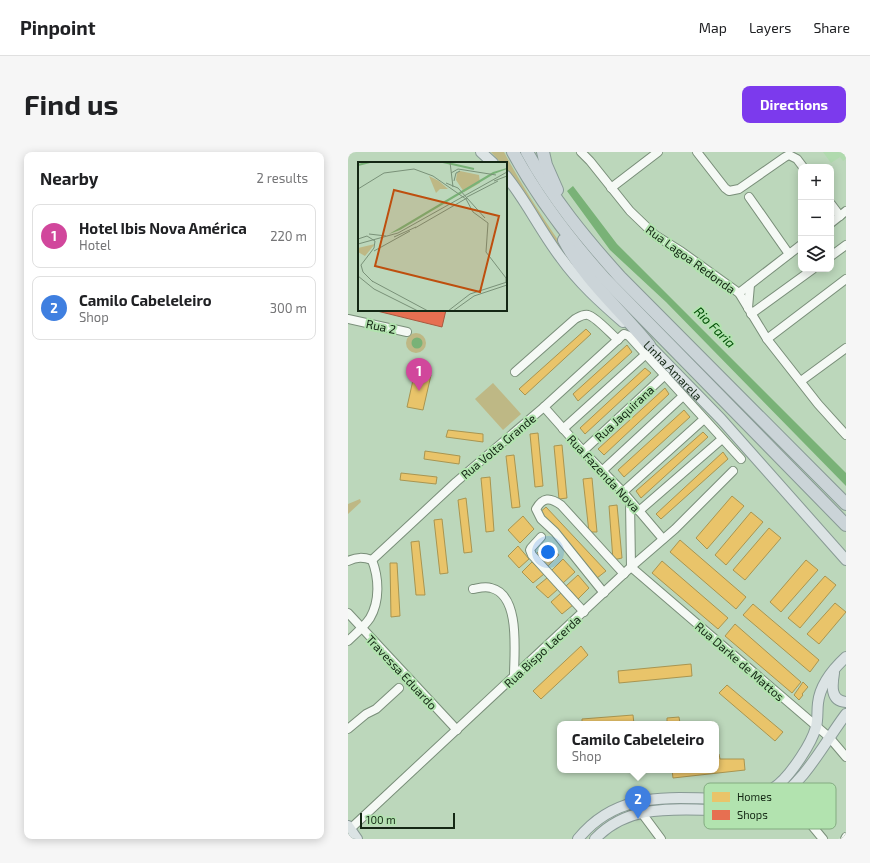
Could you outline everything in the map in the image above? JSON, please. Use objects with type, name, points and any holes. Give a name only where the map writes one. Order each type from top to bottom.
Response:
[{"type":"highway","name":"Linha Amarela","points":[[512,152],[553,215],[584,256],[623,298],[846,525]]},
{"type":"highway","points":[[527,152],[543,179],[588,241],[620,276],[846,504]]},
{"type":"highway","points":[[543,152],[546,165],[567,213]]},
{"type":"highway","points":[[553,215],[566,245],[594,284],[648,349]]},
{"type":"main road","points":[[481,152],[492,162]]},
{"type":"main road","name":"Linha Amarela","points":[[507,178],[560,258],[575,277],[721,419],[846,560]]},
{"type":"main road","points":[[781,783],[791,772],[813,737],[816,727],[819,697],[831,672],[846,657]]},
{"type":"main road","points":[[834,668],[832,683],[834,696],[840,701],[846,702]]},
{"type":"main road","points":[[794,783],[846,714]]},
{"type":"main road","points":[[578,839],[594,822],[602,816],[634,802],[655,799],[704,800]]},
{"type":"main road","points":[[595,839],[618,820],[642,812],[704,810]]},
{"type":"main road","points":[[349,828],[357,839]]},
{"type":"street","name":"Rua Lagoa Redonda","points":[[581,152],[630,211],[655,235],[682,252],[739,294],[767,339],[818,404],[846,435]]},
{"type":"street","points":[[611,188],[658,152]]},
{"type":"street","points":[[697,152],[725,188],[730,191],[739,189],[789,155],[797,159],[801,164]]},
{"type":"street","points":[[749,197],[789,254]]},
{"type":"street","points":[[834,206],[843,214],[834,220]]},
{"type":"street","points":[[834,254],[846,244]]},
{"type":"street","points":[[739,294],[798,247]]},
{"type":"street","points":[[750,312],[809,272]]},
{"type":"street","points":[[767,339],[846,279]]},
{"type":"street","points":[[750,285],[750,312]]},
{"type":"street","points":[[515,372],[580,316],[585,315],[593,318],[618,340]]},
{"type":"street","name":"Rua 2","points":[[351,320],[407,332]]},
{"type":"street","name":"Rua Volta Grande","points":[[372,560],[456,482],[544,407],[618,340],[626,334],[648,349]]},
{"type":"street","points":[[801,382],[846,348]]},
{"type":"street","points":[[563,428],[648,349],[665,375],[741,459]]},
{"type":"street","name":"Rua Jaquirana","points":[[583,451],[665,375]]},
{"type":"street","points":[[602,471],[683,396]]},
{"type":"street","name":"Rua Fazenda Nova","points":[[544,407],[583,451],[623,492],[664,539]]},
{"type":"street","points":[[623,492],[704,419]]},
{"type":"street","points":[[639,512],[722,438]]},
{"type":"street","name":"Rua Bispo Lacerda","points":[[349,828],[457,730],[624,574],[664,539],[733,471]]},
{"type":"street","points":[[604,593],[555,532],[541,519],[536,509],[540,503],[548,499],[554,500],[561,505],[624,574]]},
{"type":"street","points":[[630,501],[631,568]]},
{"type":"street","points":[[541,537],[531,548],[530,550],[532,555],[584,612]]},
{"type":"street","points":[[348,561],[357,558],[372,560],[377,579],[376,602],[369,619],[348,641]]},
{"type":"street","name":"Rua Darke de Mattos","points":[[631,568],[829,737],[845,754]]},
{"type":"street","points":[[473,589],[486,587],[493,588],[501,593],[508,602],[514,624],[514,676]]},
{"type":"street","name":"Travessa Eduardo","points":[[348,613],[457,730]]},
{"type":"street","points":[[348,729],[366,714],[376,709],[400,688]]},
{"type":"street","points":[[642,812],[661,839]]},
{"type":"street","points":[[815,829],[823,839]]},
{"type":"shaded area","points":[[491,152],[504,152],[541,214],[582,273],[579,273],[556,243],[507,170],[507,162],[500,162]]},
{"type":"shaded area","points":[[823,152],[846,152],[846,159],[843,161],[840,157],[831,163]]},
{"type":"shaded area","points":[[573,186],[617,244],[846,473],[846,486],[666,302],[610,250],[567,191]]},
{"type":"shaded area","points":[[416,333],[423,336],[426,343],[423,350],[416,353],[409,350],[406,343],[409,336]]},
{"type":"shaded area","points":[[415,338],[419,338],[421,339],[421,347],[415,348],[412,345],[412,341]]},
{"type":"shaded area","points":[[493,383],[521,414],[503,430],[475,399]]},
{"type":"shaded area","points":[[360,499],[361,502],[348,514],[348,504]]},
{"type":"building: Homes","points":[[586,329],[591,334],[525,395],[519,389]]},
{"type":"building: Homes","points":[[627,345],[632,352],[578,401],[573,394]]},
{"type":"building: Homes","points":[[645,368],[651,373],[585,434],[580,428]]},
{"type":"building: Homes","points":[[415,371],[431,375],[423,410],[407,407]]},
{"type":"building: Homes","points":[[665,388],[669,394],[604,455],[598,449]]},
{"type":"building: Homes","points":[[684,410],[690,417],[624,477],[618,470]]},
{"type":"building: Homes","points":[[448,430],[483,434],[483,442],[446,437]]},
{"type":"building: Homes","points":[[703,432],[708,437],[641,498],[636,491]]},
{"type":"building: Homes","points":[[538,433],[543,486],[535,487],[530,434]]},
{"type":"building: Homes","points":[[562,445],[567,498],[559,499],[554,446]]},
{"type":"building: Homes","points":[[425,451],[460,456],[459,464],[424,459]]},
{"type":"building: Homes","points":[[723,452],[728,459],[661,519],[656,514]]},
{"type":"building: Homes","points":[[514,455],[520,507],[512,508],[506,456]]},
{"type":"building: Homes","points":[[401,473],[437,477],[436,484],[400,480]]},
{"type":"building: Homes","points":[[490,477],[494,531],[486,532],[481,478]]},
{"type":"building: Homes","points":[[592,478],[597,532],[589,532],[583,479]]},
{"type":"building: Homes","points":[[732,496],[744,506],[707,549],[696,538]]},
{"type":"building: Homes","points":[[466,498],[472,552],[464,553],[458,500]]},
{"type":"building: Homes","points":[[617,505],[622,558],[613,560],[609,506]]},
{"type":"building: Homes","points":[[546,507],[606,571],[597,578],[538,514]]},
{"type":"building: Homes","points":[[751,512],[763,522],[726,565],[715,555]]},
{"type":"building: Homes","points":[[523,516],[534,529],[520,543],[508,530]]},
{"type":"building: Homes","points":[[442,519],[448,573],[440,574],[434,520]]},
{"type":"building: Homes","points":[[769,528],[781,538],[745,580],[733,570]]},
{"type":"building: Homes","points":[[680,540],[746,597],[736,609],[670,552]]},
{"type":"building: Homes","points":[[419,541],[425,595],[416,595],[411,542]]},
{"type":"building: Homes","points":[[548,543],[559,555],[548,566],[536,554]]},
{"type":"building: Homes","points":[[518,546],[529,559],[519,568],[508,556]]},
{"type":"building: Homes","points":[[563,559],[575,572],[563,583],[551,571]]},
{"type":"building: Homes","points":[[806,560],[818,570],[781,612],[770,602]]},
{"type":"building: Homes","points":[[662,561],[728,618],[718,629],[652,573]]},
{"type":"building: Homes","points":[[532,562],[544,574],[533,583],[522,572]]},
{"type":"building: Homes","points":[[390,563],[397,563],[400,616],[391,617]]},
{"type":"building: Homes","points":[[578,575],[589,588],[578,599],[566,586]]},
{"type":"building: Homes","points":[[825,576],[836,585],[800,628],[788,618]]},
{"type":"building: Homes","points":[[547,578],[558,589],[548,598],[536,587]]},
{"type":"building: Homes","points":[[561,593],[573,605],[562,614],[551,602]]},
{"type":"building: Homes","points":[[835,603],[846,612],[819,644],[807,634]]},
{"type":"building: Homes","points":[[753,604],[819,660],[810,672],[743,615]]},
{"type":"building: Homes","points":[[735,624],[801,682],[792,693],[725,636]]},
{"type":"building: Homes","points":[[581,646],[588,655],[541,699],[533,691]]},
{"type":"building: Homes","points":[[691,664],[692,676],[619,683],[618,671]]},
{"type":"building: Homes","points":[[803,682],[808,687],[799,700],[794,695]]},
{"type":"building: Homes","points":[[727,685],[783,732],[775,741],[719,693]]},
{"type":"building: Homes","points":[[633,715],[634,721],[582,721],[582,719]]},
{"type":"building: Homes","points":[[679,717],[680,721],[667,721],[667,718]]},
{"type":"building: Homes","points":[[719,754],[720,759],[744,759],[745,770],[719,773]]},
{"type":"building: Homes","points":[[672,773],[718,773],[673,778]]},
{"type":"building: Shops","points":[[377,311],[446,311],[442,327]]},
{"type":"place","name":"Hotel Ibis Nova América","points":[[419,391]]},
{"type":"place","name":"Camilo Cabeleleiro","points":[[638,819]]},
{"type":"water label","name":"Rio Faria","points":[[715,327]]}]
